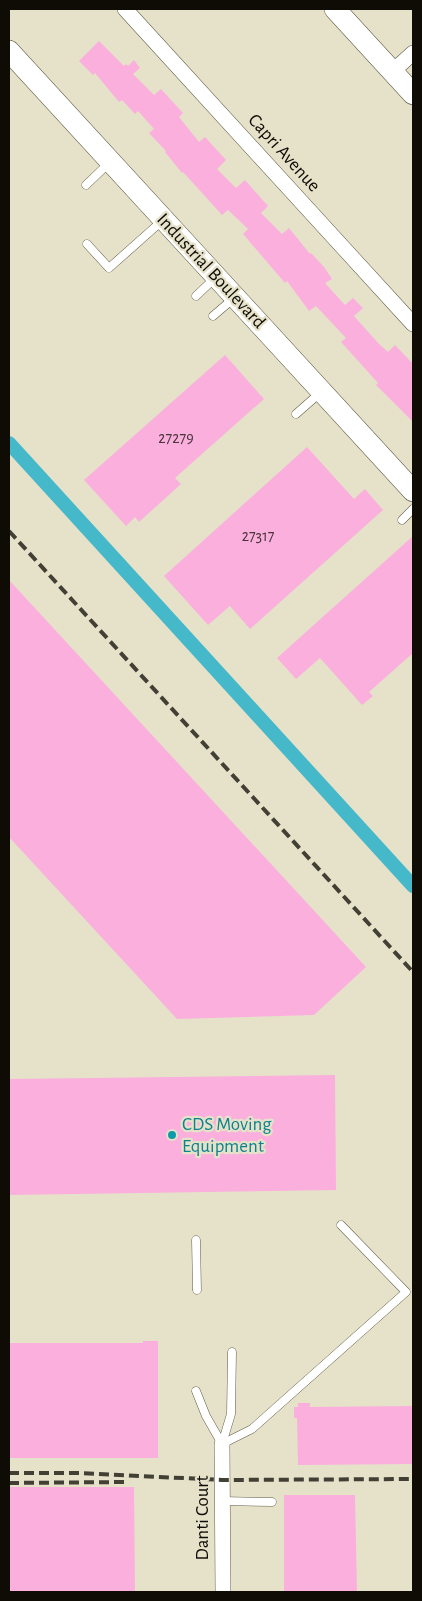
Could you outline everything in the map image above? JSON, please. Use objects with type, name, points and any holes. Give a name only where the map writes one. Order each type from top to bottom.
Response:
[{"type":"main road","points":[[335,9],[413,94]]},
{"type":"main road","name":"Industrial Boulevard","points":[[9,51],[413,491]]},
{"type":"street","name":"Capri Avenue","points":[[125,9],[413,324]]},
{"type":"street","points":[[393,72],[413,53]]},
{"type":"street","name":"Danti Court","points":[[222,1444],[223,1592]]},
{"type":"lane","points":[[86,185],[110,161]]},
{"type":"lane","points":[[87,244],[109,268],[163,220]]},
{"type":"lane","points":[[196,296],[216,277]]},
{"type":"lane","points":[[213,316],[235,297]]},
{"type":"lane","points":[[296,414],[322,391]]},
{"type":"lane","points":[[402,520],[413,509]]},
{"type":"lane","points":[[222,1444],[252,1430],[406,1292],[341,1225]]},
{"type":"lane","points":[[196,1240],[196,1290]]},
{"type":"lane","points":[[222,1444],[231,1414],[232,1352]]},
{"type":"lane","points":[[196,1391],[206,1416],[222,1444]]},
{"type":"lane","points":[[222,1501],[272,1502]]},
{"type":"building","points":[[99,41],[124,66],[126,64],[128,66],[134,60],[140,68],[133,74],[154,95],[161,89],[183,113],[179,117],[199,142],[205,137],[226,160],[217,169],[236,188],[245,180],[268,206],[261,213],[282,234],[289,228],[310,254],[324,267],[332,279],[325,283],[345,305],[353,298],[363,308],[354,316],[378,343],[388,352],[395,345],[413,364],[413,422],[376,385],[378,383],[341,342],[346,338],[316,306],[309,311],[287,281],[285,283],[243,234],[248,229],[228,210],[222,215],[182,173],[166,151],[149,133],[154,129],[138,111],[135,114],[122,100],[119,102],[95,73],[93,75],[79,61]]},
{"type":"building","points":[[225,355],[264,399],[175,478],[181,484],[139,522],[135,517],[126,526],[84,480]]},
{"type":"building","points":[[307,447],[354,499],[365,489],[383,510],[250,629],[230,606],[208,625],[164,576]]},
{"type":"building","points":[[413,536],[413,653],[369,692],[373,696],[362,705],[320,658],[296,679],[277,658]]},
{"type":"building","points":[[9,580],[366,967],[314,1015],[177,1019],[9,837]]},
{"type":"building","name":"CDS Moving Equipment","points":[[335,1075],[336,1190],[9,1195],[9,1079]]},
{"type":"building","points":[[143,1341],[158,1341],[158,1458],[9,1458],[9,1343],[143,1343]]},
{"type":"building","points":[[298,1403],[310,1403],[310,1407],[413,1406],[413,1464],[298,1465],[297,1418],[294,1418],[294,1407],[298,1407]]},
{"type":"building","points":[[9,1487],[134,1487],[135,1592],[9,1592]]},
{"type":"building","points":[[284,1495],[355,1495],[357,1592],[284,1592]]},
{"type":"waterway","points":[[9,443],[413,886]]},
{"type":"railway","points":[[9,531],[413,972]]},
{"type":"railway","points":[[9,1473],[80,1473],[222,1480],[413,1479]]},
{"type":"railway","points":[[9,1483],[124,1482]]},
{"type":"place","name":"CDS Moving Equipment","points":[[172,1135]]}]
